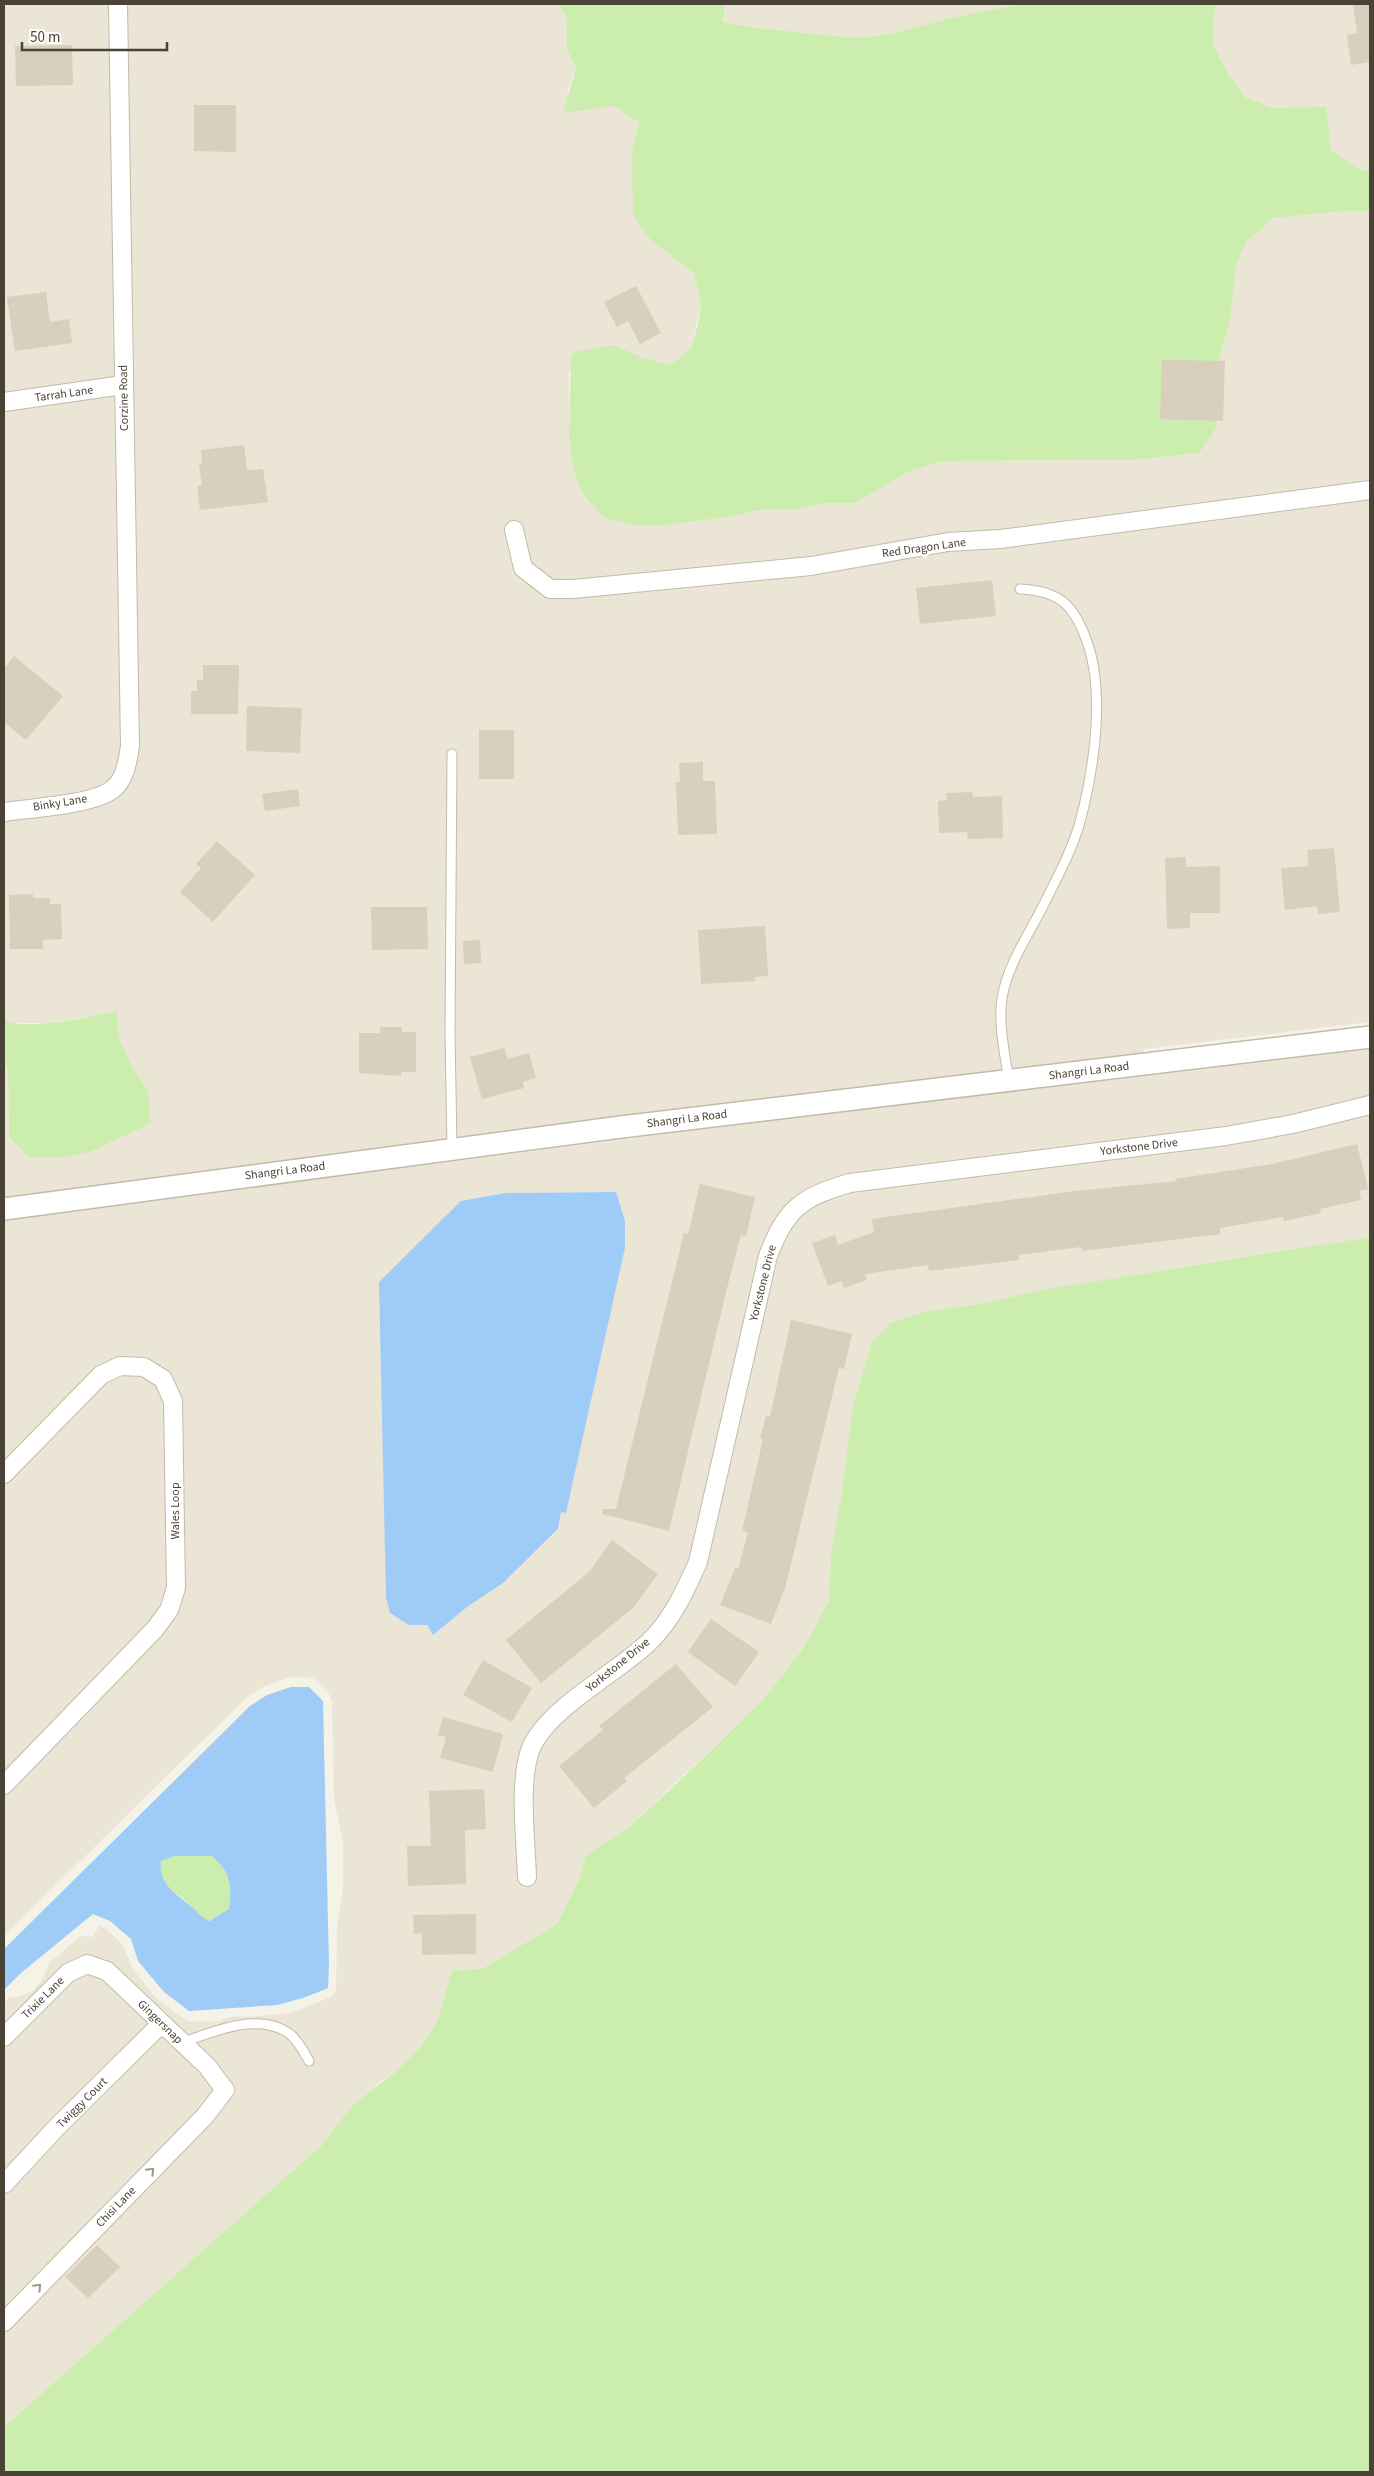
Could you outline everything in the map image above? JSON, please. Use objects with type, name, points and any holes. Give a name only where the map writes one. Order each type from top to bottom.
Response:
[{"type":"street","name":"Corzine Road","points":[[114,789],[126,769],[130,746],[118,4]]},
{"type":"street","name":"Tarrah Lane","points":[[4,402],[123,385]]},
{"type":"street","name":"Red Dragon Lane","points":[[514,530],[523,568],[550,589],[573,589],[811,566],[948,542],[1010,538],[1370,490]]},
{"type":"street","name":"Binky Lane","points":[[4,812],[88,800],[114,789]]},
{"type":"street","name":"Shangri La Road","points":[[4,1209],[452,1149],[1370,1037]]},
{"type":"street","name":"Yorkstone Drive","points":[[528,1877],[525,1780],[531,1748],[553,1717],[649,1642],[668,1620],[683,1596],[698,1562],[768,1256],[777,1231],[794,1208],[818,1193],[850,1183],[1226,1136],[1293,1124],[1370,1105]]},
{"type":"street","name":"Wales Loop","points":[[4,1474],[102,1376],[120,1366],[144,1367],[163,1379],[173,1401],[175,1475],[176,1588],[169,1610],[155,1629],[4,1785]]},
{"type":"street","name":"Gingersnap","points":[[87,1964],[107,1971],[207,2066],[225,2090]]},
{"type":"street","name":"Trixie Lane","points":[[4,2037],[68,1974],[87,1964]]},
{"type":"street","name":"Twiggy Court","points":[[4,2184],[57,2127],[162,2024]]},
{"type":"street","name":"Chisi Lane","points":[[4,2322],[205,2116],[225,2090]]},
{"type":"lane","points":[[1009,1081],[1002,1029],[1002,998],[1012,965],[1066,859],[1080,823],[1098,709],[1097,688],[1089,646],[1081,626],[1070,608],[1057,596],[1039,590],[1020,589]]},
{"type":"lane","points":[[452,754],[450,1033],[452,1149]]},
{"type":"lane","points":[[182,2043],[238,2025],[267,2026],[291,2035],[309,2061]]},
{"type":"shaded area","points":[[4,4],[559,4],[567,19],[567,50],[576,68],[567,91],[601,106],[615,106],[639,123],[632,150],[677,259],[694,273],[701,303],[691,348],[671,365],[644,358],[613,345],[569,372],[569,436],[573,467],[666,525],[728,517],[759,510],[793,510],[824,503],[855,503],[910,471],[941,461],[1134,460],[1199,453],[1216,394],[1219,359],[1230,321],[1236,266],[1246,242],[1273,218],[1345,211],[1370,211],[1370,1022],[1144,1049],[1144,1053],[544,1126],[4,1198],[4,1059],[8,1071],[9,1137],[120,1137],[151,1122],[148,1091],[130,1063],[119,1035],[117,1012],[50,1023],[10,1023],[4,1020]]},
{"type":"shaded area","points":[[725,4],[1022,4],[955,17],[890,34],[856,38],[756,28],[723,22]]},
{"type":"shaded area","points":[[1216,4],[1370,4],[1370,172],[1355,167],[1331,150],[1326,108],[1273,108],[1245,97],[1228,74],[1214,46]]},
{"type":"shaded area","points":[[1370,1049],[1370,1237],[1047,1289],[979,1304],[925,1312],[890,1323],[872,1344],[853,1405],[843,1485],[831,1554],[829,1601],[804,1647],[764,1699],[628,1828],[586,1855],[578,1882],[557,1924],[482,1969],[452,1970],[438,2020],[421,2047],[400,2068],[376,2085],[322,2145],[4,2427],[4,2003],[10,1997],[19,1997],[33,1991],[42,1980],[50,1962],[81,1936],[93,1937],[99,1926],[106,1929],[123,1945],[132,1968],[157,1999],[187,2021],[216,2022],[230,2017],[291,2013],[331,1997],[336,1991],[337,1927],[343,1890],[343,1840],[334,1800],[332,1701],[329,1694],[313,1678],[291,1677],[265,1686],[245,1699],[4,1936],[4,1220],[766,1121]],"holes":[[[615,1192],[625,1221],[625,1248],[566,1513],[561,1512],[558,1530],[503,1583],[467,1607],[432,1635],[427,1625],[409,1625],[386,1597],[385,1529],[462,1201],[505,1193]]]},
{"type":"green space","points":[[559,4],[725,4],[723,22],[756,28],[856,38],[890,34],[955,17],[1022,4],[1216,4],[1214,46],[1228,74],[1245,97],[1273,108],[1326,107],[1331,150],[1355,167],[1370,172],[1370,211],[1345,211],[1273,218],[1246,242],[1236,266],[1230,321],[1219,359],[1216,428],[1199,453],[1134,460],[941,461],[910,471],[855,503],[824,503],[793,510],[759,510],[728,517],[666,525],[635,525],[604,518],[583,494],[573,467],[569,436],[571,355],[576,352],[613,345],[644,358],[671,365],[691,348],[698,324],[701,303],[694,273],[650,239],[633,215],[632,150],[639,123],[615,106],[563,113],[576,68],[567,50],[567,19]]},
{"type":"green space","points":[[117,1011],[119,1036],[130,1063],[148,1091],[151,1123],[92,1151],[61,1158],[30,1158],[9,1137],[8,1071],[4,1059],[4,1020],[14,1023],[42,1024]]},
{"type":"green space","points":[[1370,1237],[1370,2472],[4,2472],[4,2427],[322,2145],[352,2106],[400,2068],[421,2047],[438,2020],[452,1970],[482,1969],[557,1924],[578,1882],[586,1855],[628,1828],[764,1699],[804,1647],[829,1601],[831,1554],[843,1485],[853,1405],[872,1343],[890,1323],[925,1312],[979,1304],[1047,1289]]},
{"type":"green space","points":[[174,1856],[213,1856],[220,1862],[230,1880],[229,1909],[208,1921],[169,1887],[162,1877],[161,1860]]},
{"type":"water","points":[[616,1192],[625,1221],[625,1248],[566,1513],[561,1512],[558,1529],[503,1583],[467,1607],[433,1635],[427,1625],[409,1625],[390,1613],[386,1597],[379,1282],[461,1201],[505,1193]]},
{"type":"water","points":[[291,1687],[309,1687],[323,1701],[328,1988],[278,2005],[189,2011],[164,1992],[138,1961],[131,1939],[110,1921],[93,1914],[21,1973],[4,1990],[4,1949],[250,1706],[267,1695]],"holes":[[[174,1856],[212,1856],[227,1874],[230,1893],[229,1909],[209,1921],[199,1915],[172,1890],[162,1875],[161,1861]]]},
{"type":"building","points":[[1353,4],[1370,4],[1370,62],[1351,65],[1347,35],[1357,33]]},
{"type":"building","points":[[72,45],[73,85],[16,86],[15,46]]},
{"type":"building","points":[[194,105],[236,105],[236,152],[194,151]]},
{"type":"building","points":[[636,286],[661,333],[640,344],[628,321],[617,327],[604,302]]},
{"type":"building","points":[[46,292],[50,322],[69,319],[72,343],[15,351],[7,297]]},
{"type":"building","points":[[1162,360],[1225,361],[1223,421],[1160,419]]},
{"type":"building","points":[[244,445],[247,470],[263,469],[268,502],[200,510],[197,486],[202,485],[199,464],[202,463],[201,450]]},
{"type":"building","points":[[992,580],[996,616],[920,624],[916,588]]},
{"type":"building","points":[[14,656],[63,696],[26,740],[4,722],[4,669]]},
{"type":"building","points":[[203,665],[239,665],[238,714],[191,714],[191,691],[197,691],[197,680],[203,680]]},
{"type":"building","points":[[247,706],[302,708],[300,753],[246,751]]},
{"type":"building","points":[[479,730],[514,730],[514,779],[479,779]]},
{"type":"building","points":[[703,762],[703,781],[715,781],[717,834],[678,835],[676,782],[680,782],[679,763]]},
{"type":"building","points":[[298,789],[300,806],[265,811],[262,794]]},
{"type":"building","points":[[972,792],[973,797],[1002,796],[1003,838],[968,839],[967,832],[939,833],[938,801],[947,800],[946,793]]},
{"type":"building","points":[[217,841],[255,875],[213,922],[180,892],[201,868],[196,864]]},
{"type":"building","points":[[1334,848],[1340,912],[1318,914],[1317,906],[1285,910],[1281,868],[1309,866],[1307,850]]},
{"type":"building","points":[[1186,857],[1186,867],[1220,866],[1220,913],[1190,913],[1190,928],[1167,929],[1165,858]]},
{"type":"building","points":[[33,894],[33,898],[50,898],[50,904],[61,904],[62,939],[43,940],[43,949],[10,949],[9,895]]},
{"type":"building","points":[[371,907],[427,907],[428,949],[372,950]]},
{"type":"building","points":[[765,926],[768,976],[755,977],[756,981],[701,984],[698,930]]},
{"type":"building","points":[[480,940],[481,963],[464,964],[463,941]]},
{"type":"building","points":[[380,1027],[402,1027],[402,1032],[416,1032],[416,1072],[401,1072],[401,1076],[359,1073],[359,1033],[380,1033]]},
{"type":"building","points":[[504,1048],[508,1059],[529,1053],[536,1078],[523,1082],[524,1088],[482,1099],[470,1057]]},
{"type":"building","points":[[1357,1144],[1368,1189],[1359,1191],[1361,1200],[1320,1209],[1321,1213],[1284,1221],[1283,1217],[1220,1228],[1220,1234],[1082,1251],[1081,1247],[1019,1255],[1019,1260],[929,1271],[928,1265],[865,1274],[867,1280],[844,1288],[842,1281],[828,1286],[812,1243],[835,1235],[838,1245],[874,1232],[872,1219],[1075,1191],[1176,1181],[1175,1179],[1272,1164]]},
{"type":"building","points":[[700,1184],[755,1197],[746,1236],[741,1235],[728,1284],[669,1531],[602,1514],[603,1509],[616,1509],[684,1233],[688,1234]]},
{"type":"building","points":[[791,1320],[852,1334],[844,1369],[839,1368],[785,1588],[771,1624],[720,1605],[735,1568],[738,1569],[748,1533],[742,1531],[763,1439],[760,1438],[766,1416],[770,1417]]},
{"type":"building","points":[[612,1540],[658,1574],[633,1608],[541,1683],[506,1640],[589,1572]]},
{"type":"building","points":[[711,1619],[759,1652],[735,1686],[688,1652]]},
{"type":"building","points":[[483,1660],[532,1688],[512,1722],[463,1695]]},
{"type":"building","points":[[676,1664],[713,1707],[624,1778],[627,1781],[594,1808],[559,1766],[603,1730],[599,1726]]},
{"type":"building","points":[[443,1717],[503,1734],[493,1772],[440,1758],[446,1737],[438,1735]]},
{"type":"building","points":[[484,1789],[486,1829],[465,1830],[466,1884],[408,1886],[407,1846],[431,1846],[429,1791]]},
{"type":"building","points":[[476,1914],[476,1954],[422,1955],[422,1933],[414,1934],[413,1915]]},
{"type":"building","points":[[97,2245],[120,2267],[88,2298],[65,2277]]}]
